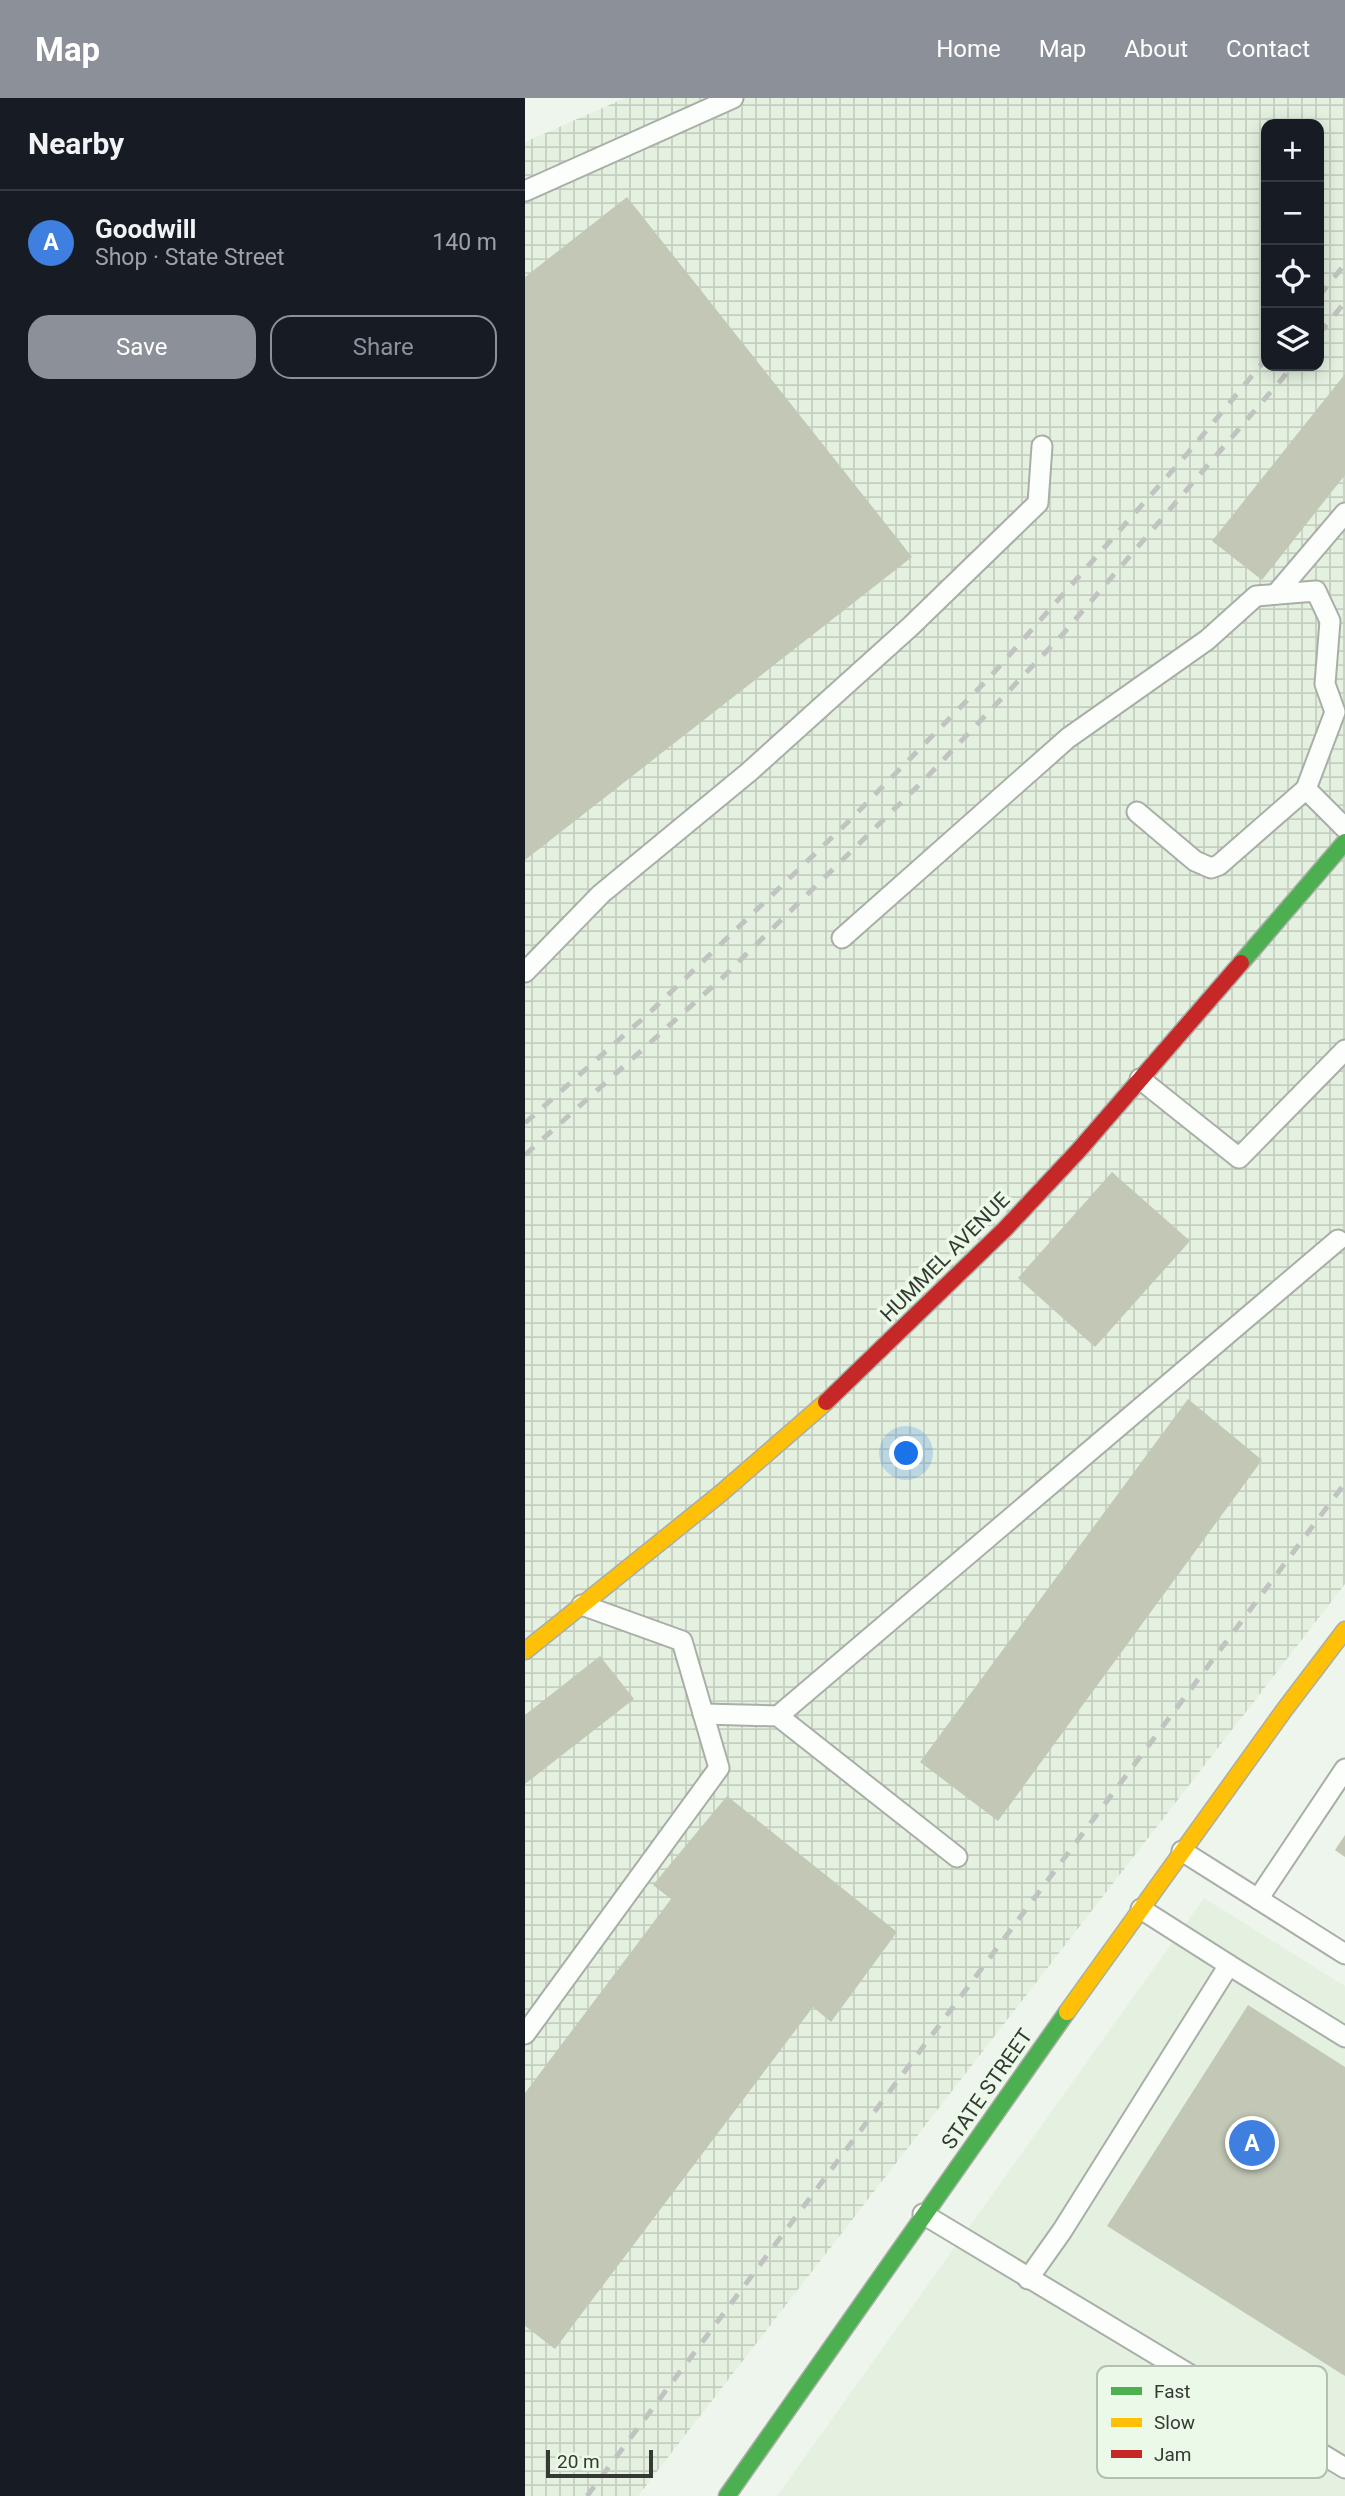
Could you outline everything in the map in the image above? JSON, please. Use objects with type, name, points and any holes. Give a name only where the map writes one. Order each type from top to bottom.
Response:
[{"type":"main road","name":"HUMMEL AVENUE","points":[[525,1651],[720,1494],[821,1407],[1006,1229],[1079,1150],[1345,842]]},
{"type":"main road","name":"STATE STREET","points":[[727,2496],[923,2214],[1182,1851],[1345,1630]]},
{"type":"lane","points":[[525,191],[733,98]]},
{"type":"lane","points":[[525,972],[601,894],[749,772],[911,626],[1038,503],[1042,446]]},
{"type":"lane","points":[[1276,594],[1345,513]]},
{"type":"lane","points":[[842,938],[1068,738],[1207,640],[1256,596],[1316,591],[1337,621],[1325,684],[1335,712],[1305,789],[1219,866],[1211,868],[1195,861],[1137,812]]},
{"type":"lane","points":[[1305,789],[1345,828]]},
{"type":"lane","points":[[1140,1079],[1239,1158],[1345,1050]]},
{"type":"lane","points":[[778,1716],[1338,1240]]},
{"type":"lane","points":[[525,2034],[719,1768],[682,1641],[582,1605]]},
{"type":"lane","points":[[703,1714],[778,1716],[957,1857]]},
{"type":"lane","points":[[1258,1899],[1345,1769]]},
{"type":"lane","points":[[1182,1851],[1345,1954]]},
{"type":"lane","points":[[1142,1909],[1345,2036]]},
{"type":"lane","points":[[1028,2279],[1062,2231],[1229,1965]]},
{"type":"lane","points":[[923,2214],[1178,2366]]},
{"type":"lane","points":[[1327,2457],[1345,2468]]},
{"type":"shaded area","points":[[625,98],[1345,98],[1345,1584],[638,2496],[525,2496],[525,142]]},
{"type":"shaded area","points":[[1204,1898],[1345,1986],[1345,2496],[777,2496]]},
{"type":"building","points":[[627,197],[912,557],[525,860],[525,277]]},
{"type":"building","points":[[1345,374],[1345,475],[1262,580],[1212,541]]},
{"type":"building","points":[[1112,1172],[1190,1241],[1095,1347],[1018,1278]]},
{"type":"building","points":[[1188,1399],[1262,1460],[998,1821],[920,1762]]},
{"type":"building","points":[[600,1656],[634,1699],[525,1784],[525,1715]]},
{"type":"building","points":[[727,1796],[897,1932],[831,2022],[813,2007],[555,2349],[525,2326],[525,2093],[671,1899],[653,1885]]},
{"type":"building","points":[[1345,1835],[1345,1857],[1335,1850]]},
{"type":"building","points":[[1248,2005],[1345,2067],[1345,2376],[1107,2226]]},
{"type":"railway","points":[[1324,290],[1345,264]]},
{"type":"railway","points":[[1324,328],[1345,302]]},
{"type":"railway","points":[[525,1123],[648,1014],[848,822],[990,677],[1187,454],[1261,365]]},
{"type":"railway","points":[[525,1155],[721,979],[925,779],[1062,635],[1289,371]]},
{"type":"railway","points":[[587,2496],[1345,1483]]},
{"type":"traffic: fast","points":[[1241,963],[1345,842]]},
{"type":"traffic: fast","points":[[727,2496],[1067,2012]]},
{"type":"traffic: slow","points":[[525,1651],[720,1494],[826,1402]]},
{"type":"traffic: slow","points":[[1067,2012],[1345,1630]]},
{"type":"traffic: jam","points":[[826,1402],[1005,1229],[1079,1150],[1241,963]]},
{"type":"place","name":"Goodwill","points":[[1252,2143]]}]
